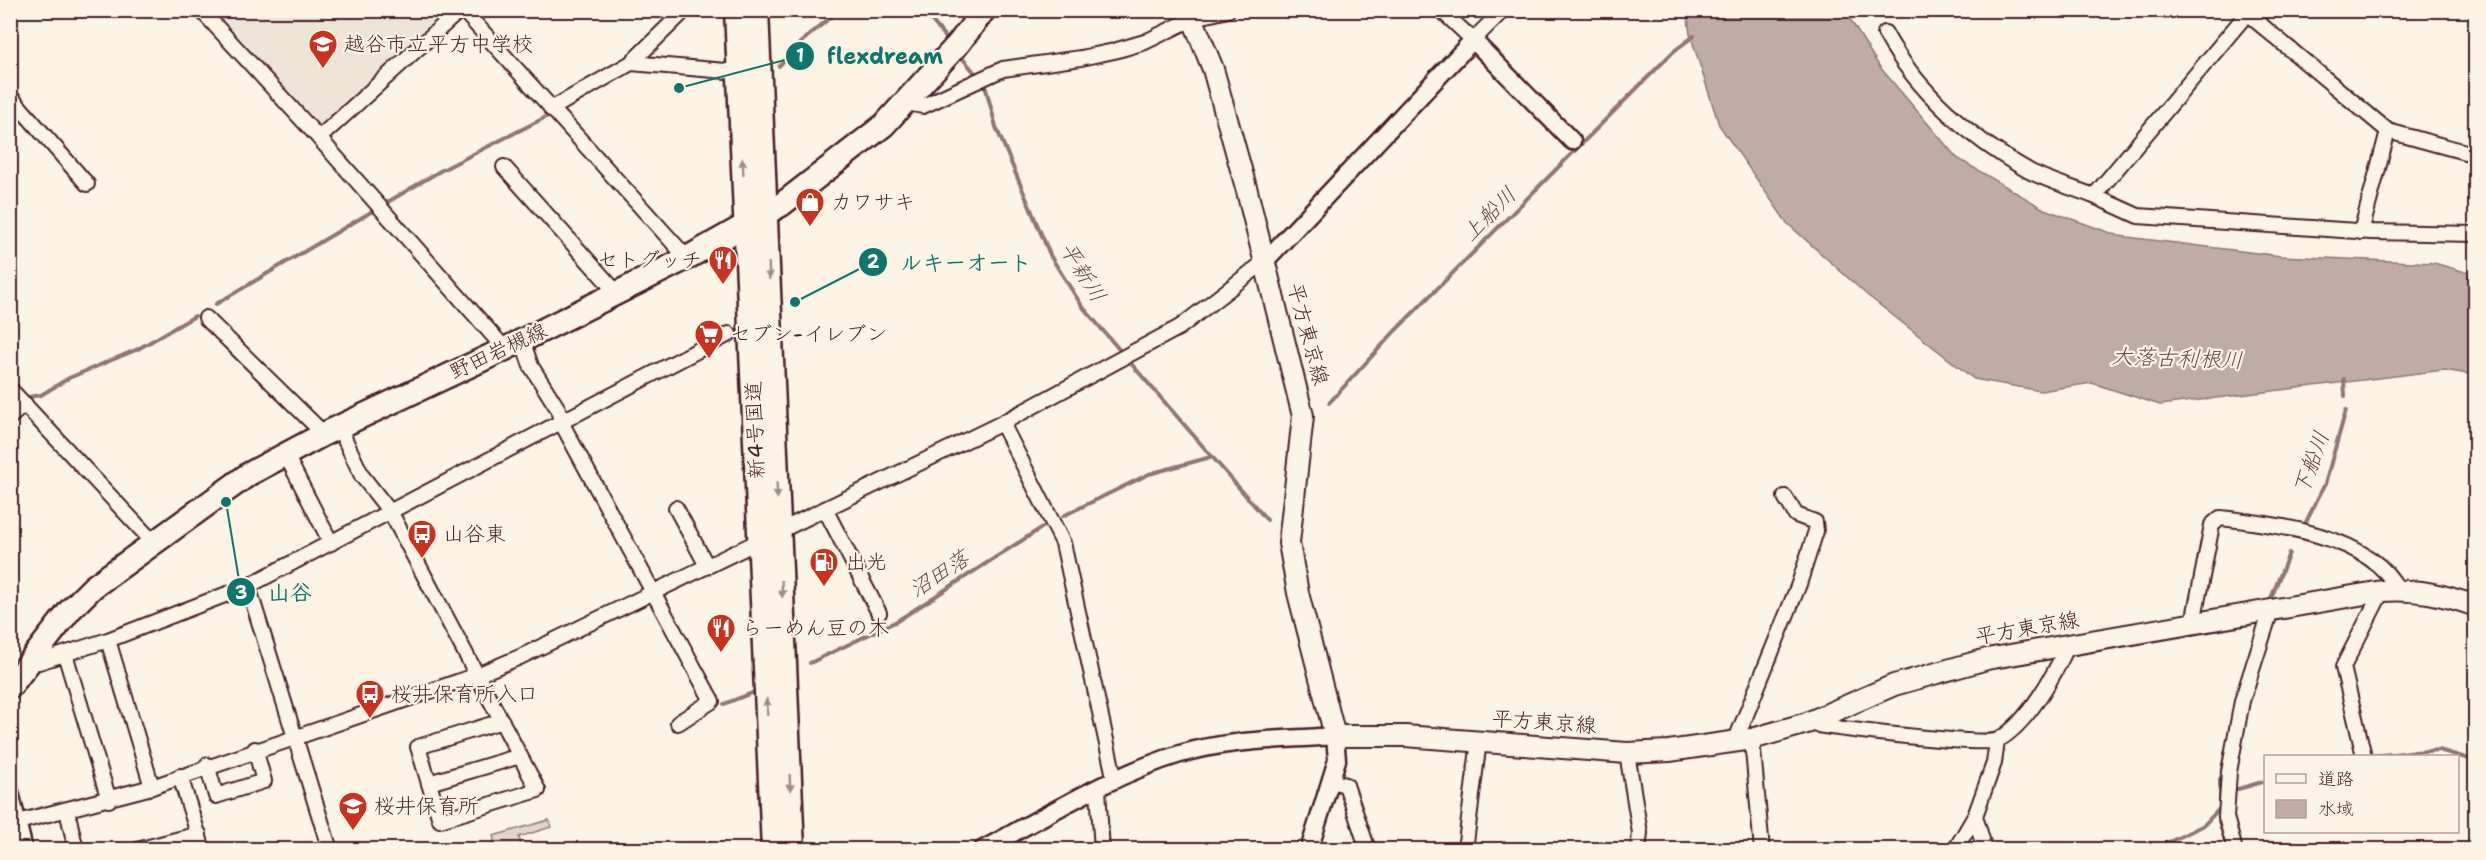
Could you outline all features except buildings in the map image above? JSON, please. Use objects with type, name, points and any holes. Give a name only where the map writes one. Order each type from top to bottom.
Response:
[{"type":"main road","name":"新4号国道","points":[[736,10],[746,225],[793,849]]},
{"type":"main road","name":"新4号国道","points":[[757,10],[766,213],[773,849]]},
{"type":"main road","name":"野田岩槻線","points":[[13,680],[69,610],[93,587],[249,474],[285,453],[514,344],[687,258],[766,213],[834,166],[884,125],[954,49],[984,10]]},
{"type":"main road","name":"平方東京線","points":[[1191,14],[1213,69],[1247,191],[1303,416],[1289,543],[1298,593],[1335,736],[1405,736],[1627,753],[1669,751],[1743,740],[1807,723],[1894,685],[1944,669],[2068,645],[2390,590],[2439,594],[2475,606]]},
{"type":"street","points":[[201,10],[384,212],[514,344],[531,366],[558,409],[561,422],[712,701],[678,723]]},
{"type":"street","points":[[319,138],[461,10],[687,258]]},
{"type":"street","points":[[551,109],[631,63],[685,10]]},
{"type":"street","points":[[906,103],[923,106],[1003,69],[1082,58],[1146,42],[1191,14],[1228,10]]},
{"type":"street","points":[[1441,10],[1572,141]]},
{"type":"street","points":[[18,822],[109,800],[477,675],[1002,423],[1180,327],[1264,262],[1503,10]]},
{"type":"street","points":[[2094,196],[2247,12],[2388,131],[2475,155]]},
{"type":"street","points":[[1885,33],[1898,56],[1918,81],[1965,128],[2031,171],[2138,216],[2361,232],[2475,234]]},
{"type":"street","points":[[631,63],[738,72]]},
{"type":"street","points":[[10,96],[87,184]]},
{"type":"street","points":[[2361,232],[2388,131]]},
{"type":"street","points":[[504,167],[617,293]]},
{"type":"street","points":[[206,318],[332,430],[362,476],[391,513],[502,721],[538,790],[440,820],[418,747],[502,721]]},
{"type":"street","points":[[31,660],[39,662],[108,640],[248,586],[729,334]]},
{"type":"street","points":[[10,389],[153,542]]},
{"type":"street","points":[[10,417],[25,404]]},
{"type":"street","points":[[1002,423],[1063,543],[1115,781]]},
{"type":"street","points":[[285,453],[331,543]]},
{"type":"street","points":[[1762,849],[1743,740],[1816,531],[1815,522],[1796,514],[1785,497]]},
{"type":"street","points":[[676,508],[707,566]]},
{"type":"street","points":[[825,509],[879,613]]},
{"type":"street","points":[[2193,623],[2212,525],[2220,518],[2281,525],[2354,549],[2390,574],[2390,590],[2343,667],[2364,755]]},
{"type":"street","points":[[248,586],[330,849]]},
{"type":"street","points":[[2235,849],[2226,817],[2229,772],[2242,701],[2271,610]]},
{"type":"street","points":[[108,640],[152,786]]},
{"type":"street","points":[[1807,723],[1863,732],[1881,731],[1978,743],[1997,741],[2020,723],[2058,666],[2068,645]]},
{"type":"street","points":[[65,654],[109,800]]},
{"type":"street","points":[[982,849],[1144,766],[1183,753],[1244,743],[1335,736],[1337,760],[1309,849]]},
{"type":"street","points":[[1465,849],[1479,741]]},
{"type":"street","points":[[1955,849],[1975,816],[1994,763],[1997,741]]},
{"type":"street","points":[[207,765],[216,795],[264,781],[255,749]]},
{"type":"street","points":[[1627,753],[1640,833],[1638,849]]},
{"type":"street","points":[[429,783],[520,756]]},
{"type":"street","points":[[180,776],[203,849]]},
{"type":"street","points":[[1331,781],[1346,785],[1368,849]]},
{"type":"street","points":[[1098,790],[1102,849]]},
{"type":"street","points":[[10,792],[24,849]]},
{"type":"street","points":[[68,810],[76,849]]},
{"type":"street","points":[[1975,816],[1985,849]]},
{"type":"street","points":[[137,849],[199,834]]},
{"type":"shaded area","name":"越谷市立平方中学校","points":[[448,10],[319,127],[313,127],[209,11]]},
{"type":"shaded area","points":[[549,820],[551,827],[519,837],[522,849],[496,849],[493,836]]},
{"type":"water","name":"大落古利根川","points":[[1687,11],[1845,11],[1879,66],[1957,158],[2044,209],[2119,236],[2281,256],[2434,263],[2462,271],[2475,272],[2475,375],[2444,370],[2160,405],[2092,383],[2041,391],[1974,379],[1867,295],[1787,223],[1719,125],[1690,34]]},
{"type":"waterway","points":[[779,66],[800,43],[839,10]]},
{"type":"waterway","name":"平新川","points":[[923,10],[950,43]]},
{"type":"waterway","name":"上船川","points":[[1329,403],[1395,331],[1674,51],[1694,36]]},
{"type":"waterway","name":"平新川","points":[[959,54],[985,85],[996,127],[1051,257],[1082,306],[1123,354]]},
{"type":"waterway","points":[[216,304],[440,171],[546,117]]},
{"type":"waterway","points":[[28,397],[41,395],[69,378],[138,349],[195,316]]},
{"type":"waterway","name":"平新川","points":[[1128,360],[1267,520]]},
{"type":"waterway","points":[[2344,379],[2345,396]]},
{"type":"waterway","name":"下船川","points":[[2304,526],[2325,484],[2346,410]]},
{"type":"waterway","name":"沼田落","points":[[1063,516],[1149,474],[1211,457]]},
{"type":"waterway","name":"沼田落","points":[[810,663],[897,621],[1049,523]]},
{"type":"waterway","name":"下船川","points":[[2270,601],[2289,553]]},
{"type":"waterway","name":"沼田落","points":[[724,704],[752,693]]},
{"type":"waterway","name":"下船川","points":[[2222,770],[2226,750]]},
{"type":"waterway","points":[[2380,755],[2439,750],[2456,755]]},
{"type":"waterway","points":[[2459,756],[2476,761]]},
{"type":"waterway","name":"下船川","points":[[2220,779],[2220,810]]},
{"type":"waterway","points":[[2238,789],[2264,782]]},
{"type":"waterway","points":[[2153,850],[2204,825],[2220,808]]},
{"type":"waterway","name":"下船川","points":[[2219,821],[2228,850]]},
{"type":"place","name":"越谷市立平方中学校","points":[[323,70]]},
{"type":"place","name":"flexdream","points":[[679,88]]},
{"type":"place","name":"カワサキ","points":[[810,228]]},
{"type":"place","name":"セトグッチ","points":[[723,286]]},
{"type":"place","name":"ルキーオート","points":[[795,302]]},
{"type":"place","name":"セブン-イレブン","points":[[709,360]]},
{"type":"place","name":"山谷","points":[[226,502]]},
{"type":"place","name":"山谷東","points":[[422,560]]},
{"type":"place","name":"出光","points":[[824,588]]},
{"type":"place","name":"らーめん豆の木","points":[[721,654]]},
{"type":"place","name":"桜井保育所入口","points":[[370,720]]},
{"type":"place","name":"桜井保育所","points":[[353,832]]}]
